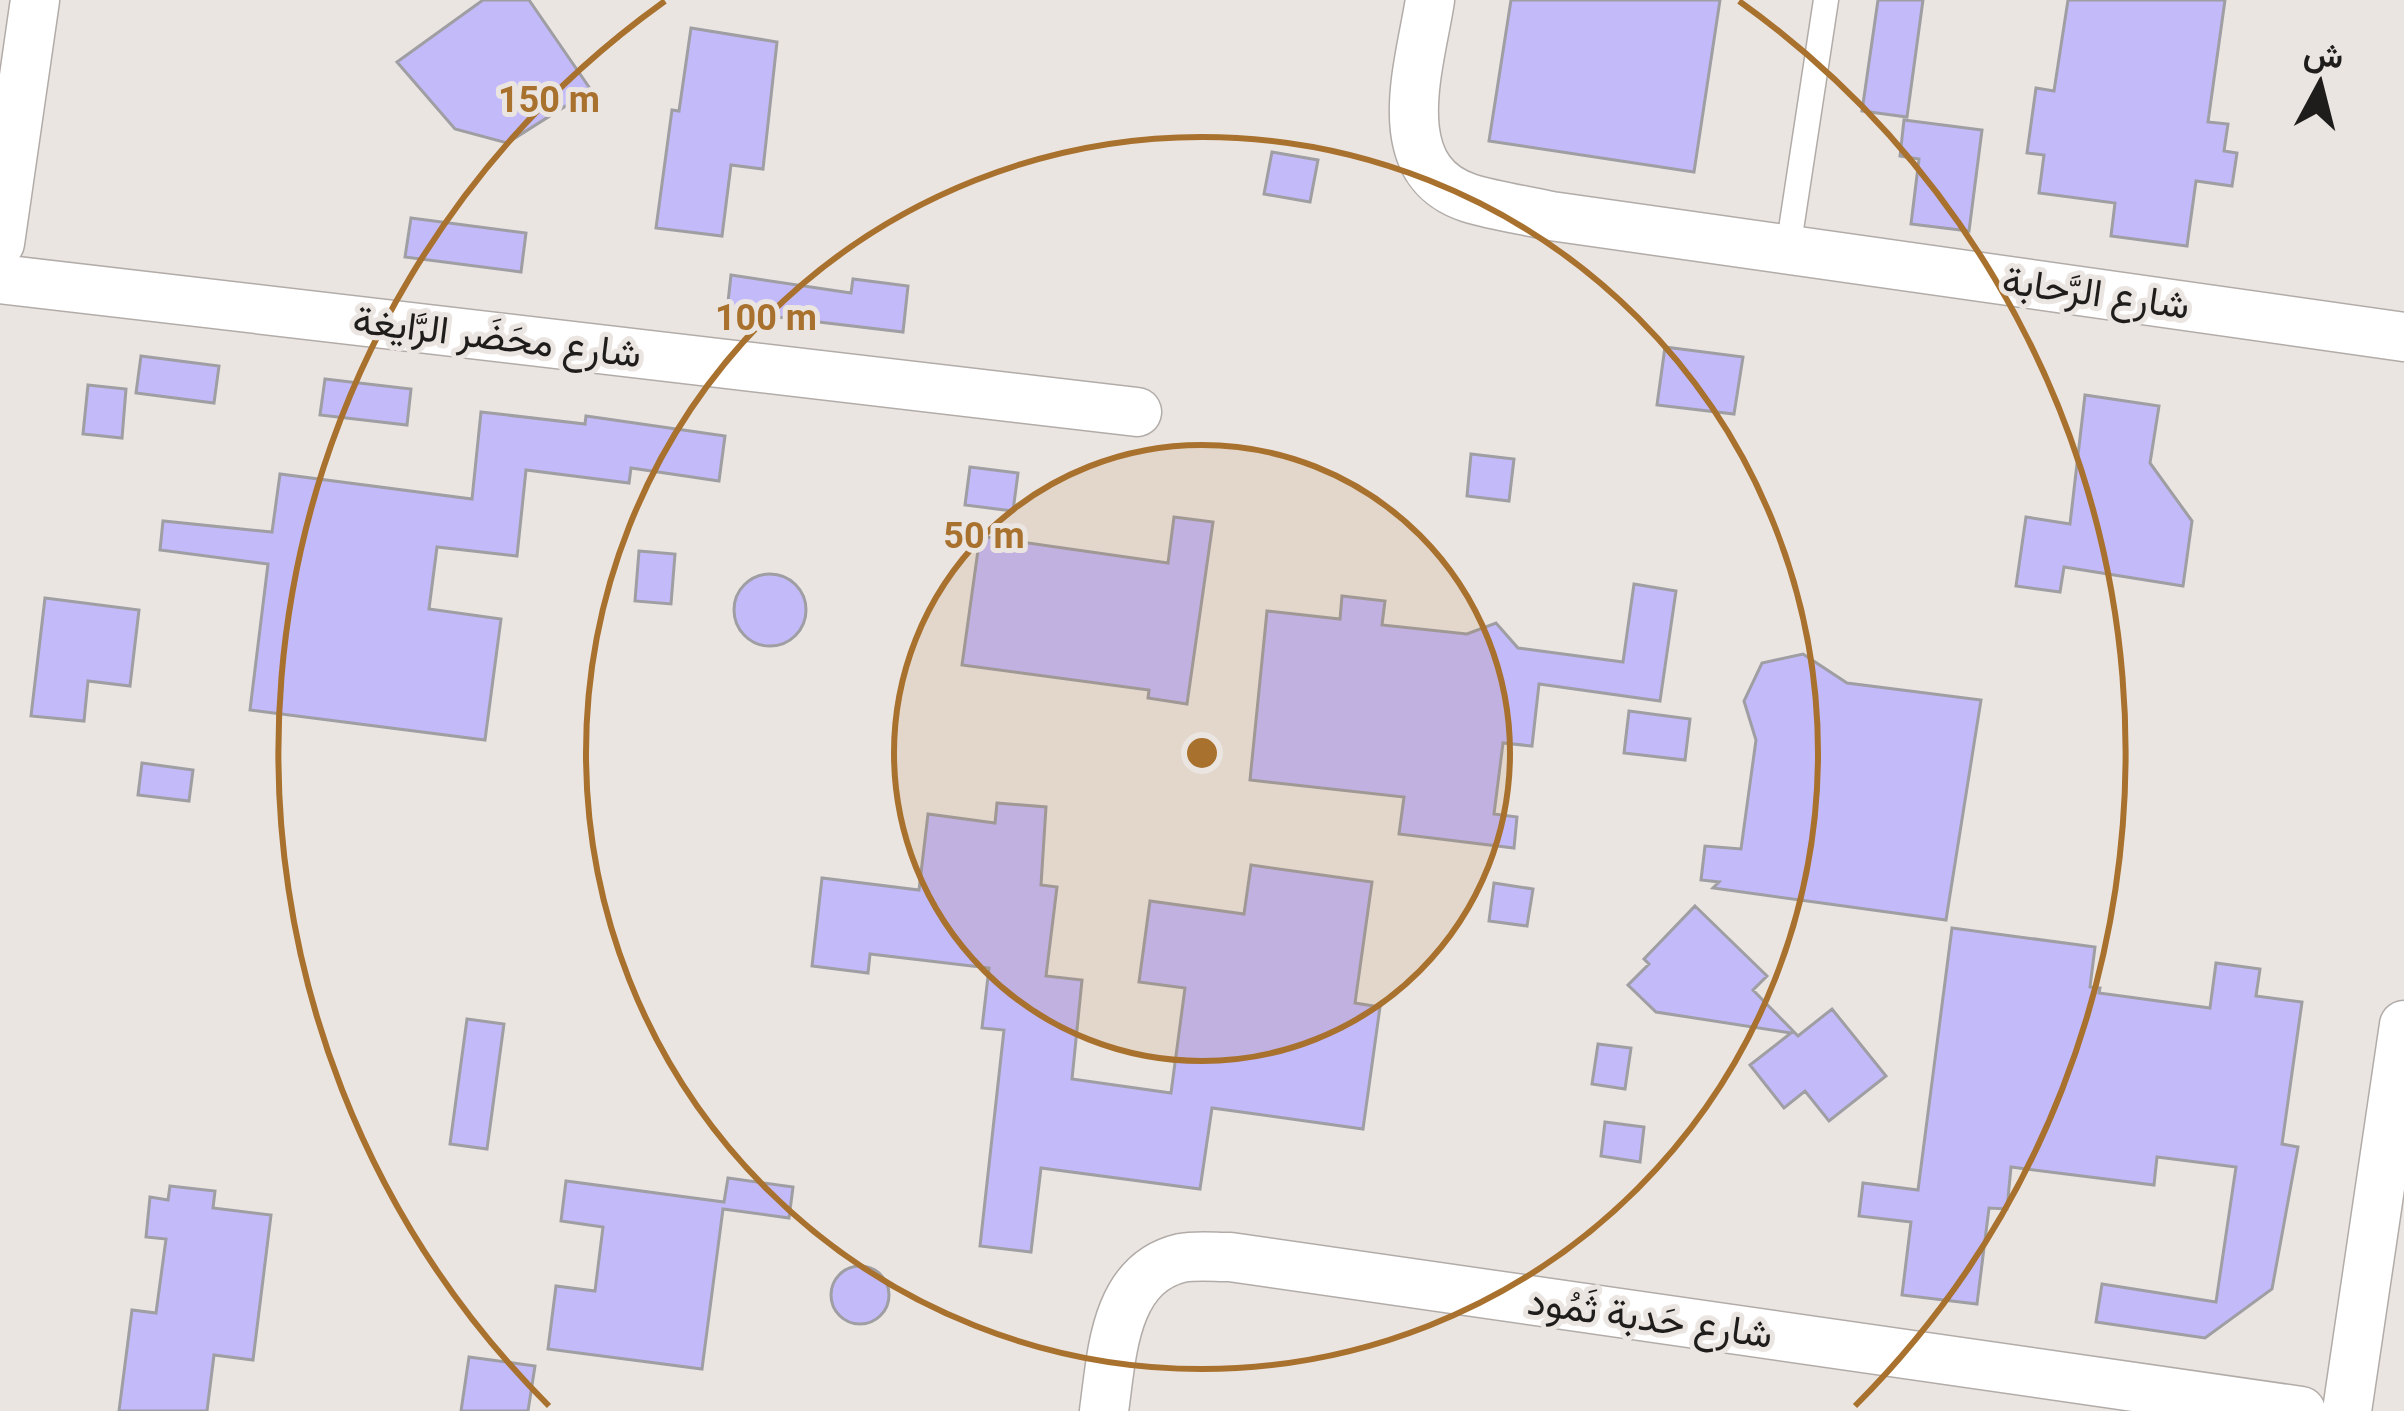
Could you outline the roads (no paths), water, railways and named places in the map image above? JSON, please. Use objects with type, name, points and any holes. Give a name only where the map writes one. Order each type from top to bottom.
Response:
[{"type":"street","points":[[0,243],[35,0]]},
{"type":"street","name":"شارع الرَّحابة","points":[[1430,0],[1414,112],[1415,146],[1427,170],[1467,197],[1551,216],[2404,337]]},
{"type":"street","name":"شارع محَضَر الرَّايغة","points":[[0,279],[1137,412]]},
{"type":"street","points":[[2347,1411],[2404,1025]]},
{"type":"street","name":"شارع حَدبة ثَمُود","points":[[1104,1411],[1112,1356],[1132,1290],[1151,1270],[1183,1257],[1230,1257],[2302,1411]]},
{"type":"lane","points":[[1788,249],[1826,0]]}]
